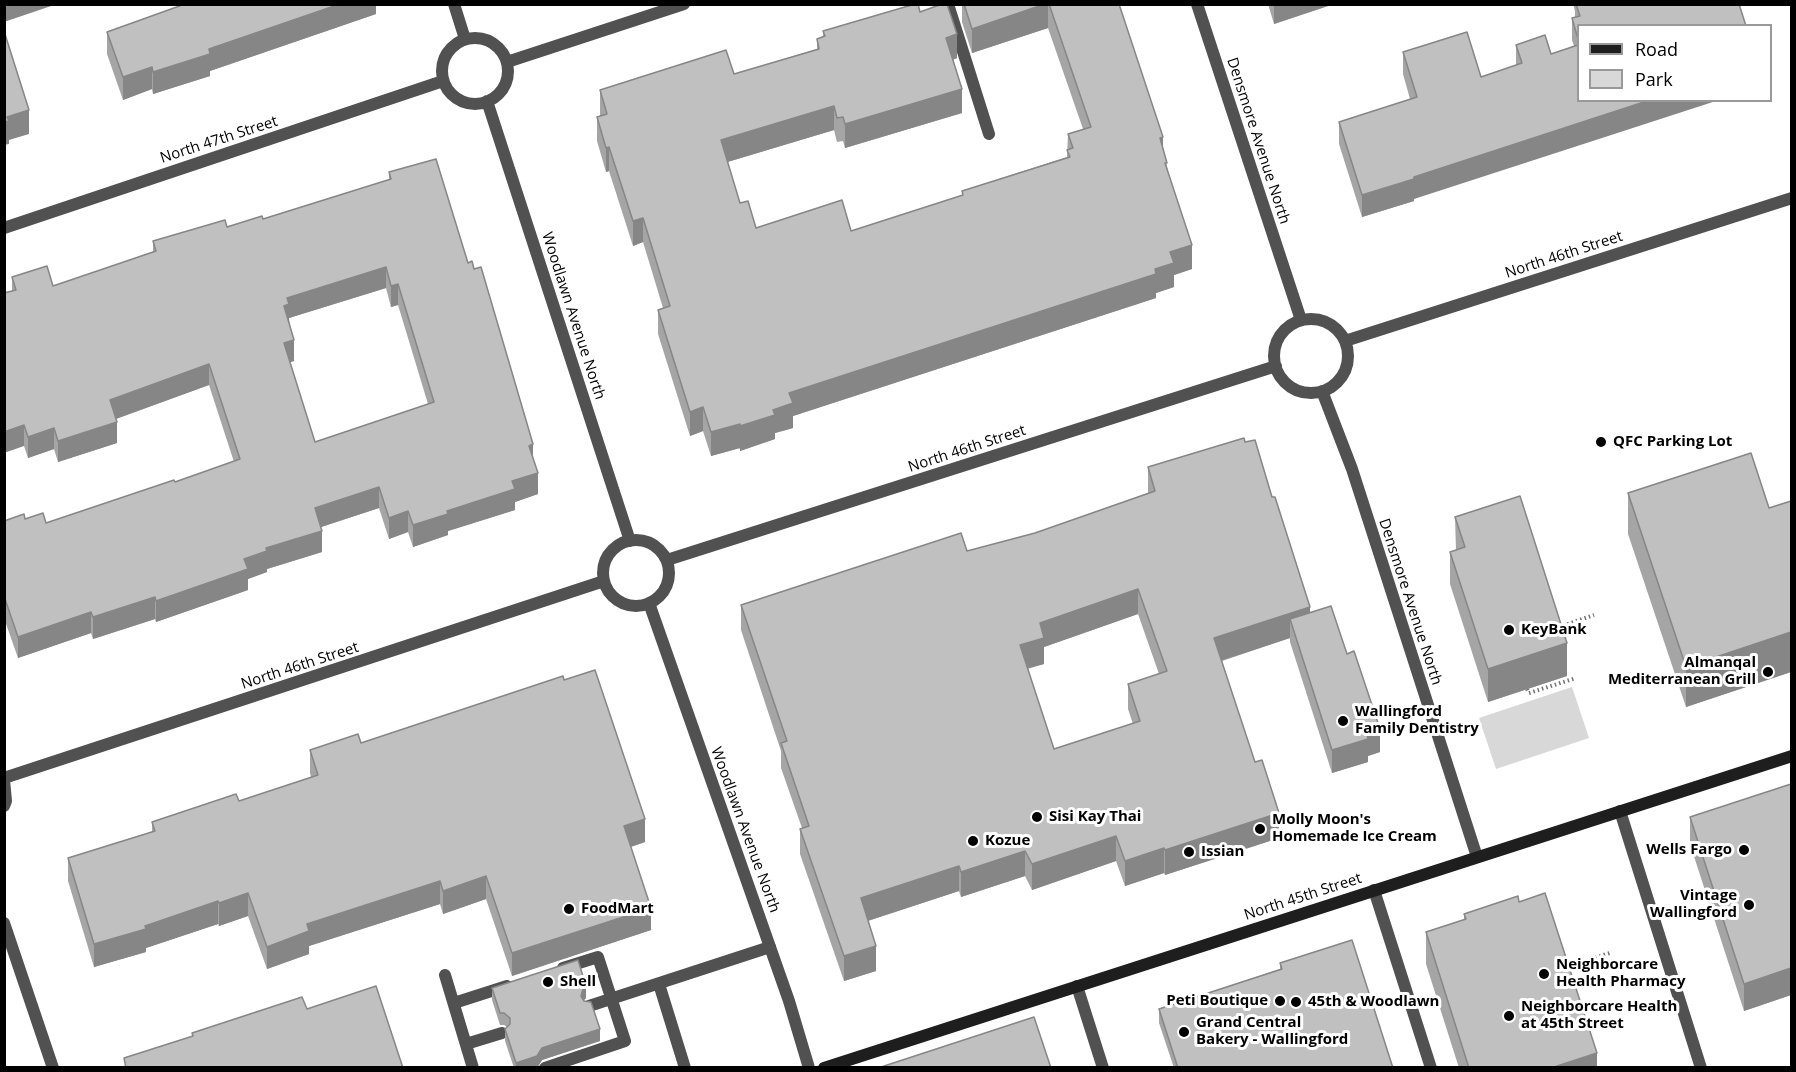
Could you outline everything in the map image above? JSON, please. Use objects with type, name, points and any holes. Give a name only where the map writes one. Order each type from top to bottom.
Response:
[{"type":"main road","name":"North 45th Street","points":[[824,1068],[1791,756]]},
{"type":"street","points":[[454,4],[465,39]]},
{"type":"street","points":[[507,62],[684,4]]},
{"type":"street","points":[[948,4],[989,134]]},
{"type":"street","name":"Densmore Avenue North","points":[[1197,4],[1301,320]]},
{"type":"street","points":[[465,39],[484,39],[494,43],[507,62],[508,74],[505,85],[499,94],[481,104],[460,101],[452,95],[443,81],[444,57],[451,47],[465,39]]},
{"type":"street","name":"North 47th Street","points":[[4,228],[443,81]]},
{"type":"street","name":"Woodlawn Avenue North","points":[[487,101],[630,541]]},
{"type":"street","name":"North 46th Street","points":[[1345,341],[1791,198]]},
{"type":"street","points":[[1301,320],[1319,320],[1330,324],[1345,341],[1348,365],[1334,385],[1322,391],[1310,393],[1298,391],[1278,374],[1274,350],[1279,338],[1286,328],[1301,320]]},
{"type":"street","name":"North 46th Street","points":[[667,560],[1276,366]]},
{"type":"street","name":"Densmore Avenue North","points":[[1322,391],[1352,469],[1477,857]]},
{"type":"street","points":[[630,541],[646,541],[657,547],[667,560],[669,576],[667,588],[660,597],[649,603],[631,606],[621,603],[612,597],[604,581],[603,567],[607,557],[614,548],[630,541]]},
{"type":"street","name":"North 46th Street","points":[[4,779],[604,581]]},
{"type":"street","name":"Woodlawn Avenue North","points":[[649,603],[810,1068]]},
{"type":"street","points":[[4,779],[6,801],[4,806]]},
{"type":"street","points":[[1620,811],[1701,1068]]},
{"type":"street","points":[[1374,890],[1431,1068]]},
{"type":"street","points":[[4,923],[52,1068]]},
{"type":"street","points":[[589,1006],[770,947]]},
{"type":"street","points":[[545,1068],[625,1041],[598,957],[554,971]]},
{"type":"street","points":[[445,975],[473,1068]]},
{"type":"street","points":[[454,1003],[520,981]]},
{"type":"street","points":[[658,984],[685,1068]]},
{"type":"street","points":[[1077,986],[1102,1068]]},
{"type":"street","points":[[466,1044],[502,1033]]},
{"type":"path","points":[[1559,627],[1594,615]]},
{"type":"path","points":[[1527,689],[1529,693],[1576,678]]},
{"type":"path","points":[[1561,968],[1610,953]]},
{"type":"green space","points":[[1572,687],[1589,738],[1496,769],[1479,718]]},
{"type":"building","points":[[185,4],[340,4],[209,49],[210,54],[153,72],[152,67],[123,77],[107,32]]},
{"type":"building","points":[[918,4],[920,12],[947,4],[957,34],[946,38],[962,89],[845,124],[843,117],[837,118],[834,106],[721,140],[740,203],[748,201],[756,228],[842,200],[851,231],[963,195],[962,191],[1070,157],[1067,150],[1073,148],[1068,134],[1091,127],[1049,4],[1119,4],[1163,137],[1160,138],[1167,163],[1165,163],[1192,245],[1170,252],[1174,263],[1155,269],[1156,274],[789,393],[793,403],[773,410],[775,415],[711,432],[703,407],[690,412],[658,310],[670,306],[643,218],[633,221],[597,117],[607,114],[600,90],[726,50],[734,74],[819,49],[817,39],[825,36],[823,31]]},
{"type":"building","points":[[964,4],[1045,4],[972,29]]},
{"type":"building","points":[[1576,4],[1739,4],[1745,24],[1577,24],[1577,36],[1572,18],[1580,16]]},
{"type":"building","points":[[4,31],[29,110],[7,117],[9,121],[4,122]]},
{"type":"building","points":[[1467,32],[1481,77],[1522,63],[1516,45],[1545,35],[1551,54],[1577,45],[1577,102],[1644,102],[1362,195],[1339,122],[1417,97],[1403,52]]},
{"type":"building","points":[[436,159],[468,263],[472,261],[474,269],[481,267],[533,444],[529,446],[538,473],[512,481],[515,489],[447,511],[448,514],[413,525],[408,511],[389,518],[379,487],[315,508],[322,531],[266,548],[267,551],[244,559],[248,569],[156,601],[155,597],[93,617],[91,612],[18,637],[4,596],[4,521],[24,514],[25,519],[43,513],[46,523],[240,459],[209,364],[110,400],[117,422],[58,441],[54,428],[28,437],[24,425],[4,432],[4,293],[16,290],[12,277],[47,266],[53,286],[156,251],[153,241],[225,220],[227,227],[262,216],[263,219],[391,179],[389,172]],"holes":[[[386,267],[391,286],[398,284],[434,402],[315,442],[284,343],[294,340],[284,306],[289,304],[287,298]]]},
{"type":"building","points":[[1244,438],[1245,442],[1255,440],[1310,607],[1214,638],[1255,762],[1262,760],[1279,813],[1125,861],[1116,836],[1032,864],[1025,851],[961,872],[959,866],[861,898],[876,946],[844,956],[800,829],[809,826],[781,743],[787,741],[741,605],[961,533],[967,551],[1035,533],[1155,491],[1148,467]],"holes":[[[1138,589],[1167,671],[1128,684],[1140,721],[1054,749],[1020,645],[1044,638],[1040,623]]]},
{"type":"building","points":[[1751,453],[1769,508],[1791,501],[1791,632],[1686,667],[1628,493]]},
{"type":"building","name":"KeyBank","points":[[1520,496],[1567,643],[1488,669],[1450,552],[1465,547],[1455,517]]},
{"type":"building","name":"Wallingford Family Dentistry","points":[[1331,606],[1347,654],[1354,651],[1380,729],[1367,734],[1368,739],[1332,750],[1290,619]]},
{"type":"building","points":[[595,670],[645,819],[624,826],[651,908],[512,953],[486,876],[443,891],[440,881],[307,924],[309,931],[267,947],[248,893],[145,926],[146,929],[94,944],[68,858],[155,831],[152,822],[236,794],[239,801],[318,775],[310,750],[358,734],[361,743],[563,676],[564,680]]},
{"type":"building","name":"Vintage Wallingford","points":[[1791,784],[1791,968],[1744,984],[1690,817]]},
{"type":"building","name":"Neighborcare Health at 45th Street","points":[[1545,893],[1597,1053],[1551,1068],[1469,1068],[1426,932],[1466,919],[1464,914],[1518,896],[1519,902]]},
{"type":"building","name":"45th & Woodlawn","points":[[1352,940],[1393,1068],[1178,1068],[1159,1009],[1282,969],[1280,963]]},
{"type":"building","points":[[578,960],[586,986],[581,996],[584,1001],[591,1002],[600,1029],[542,1048],[537,1056],[516,1063],[505,1029],[510,1024],[510,1018],[500,1013],[492,988]]},
{"type":"building","points":[[376,986],[403,1068],[126,1068],[124,1058],[193,1036],[192,1033],[302,997],[307,1009]]},
{"type":"building","points":[[1034,1017],[1051,1068],[878,1068]]},
{"type":"place","name":"QFC Parking Lot","points":[[1601,442]]},
{"type":"place","name":"KeyBank","points":[[1509,630]]},
{"type":"place","name":"Almanqal Mediterranean Grill","points":[[1768,672]]},
{"type":"place","name":"Wallingford Family Dentistry","points":[[1343,721]]},
{"type":"place","name":"Sisi Kay Thai","points":[[1037,817]]},
{"type":"place","name":"Molly Moon's Homemade Ice Cream","points":[[1260,829]]},
{"type":"place","name":"Kozue","points":[[973,841]]},
{"type":"place","name":"Wells Fargo","points":[[1744,850]]},
{"type":"place","name":"Issian","points":[[1189,852]]},
{"type":"place","name":"Vintage Wallingford","points":[[1749,905]]},
{"type":"place","name":"FoodMart","points":[[569,909]]},
{"type":"place","name":"Neighborcare Health Pharmacy","points":[[1544,974]]},
{"type":"place","name":"Shell","points":[[548,982]]},
{"type":"place","name":"Peti Boutique","points":[[1280,1001]]},
{"type":"place","name":"45th & Woodlawn","points":[[1296,1002]]},
{"type":"place","name":"Neighborcare Health at 45th Street","points":[[1509,1016]]},
{"type":"place","name":"Grand Central Bakery - Wallingford","points":[[1184,1032]]}]
